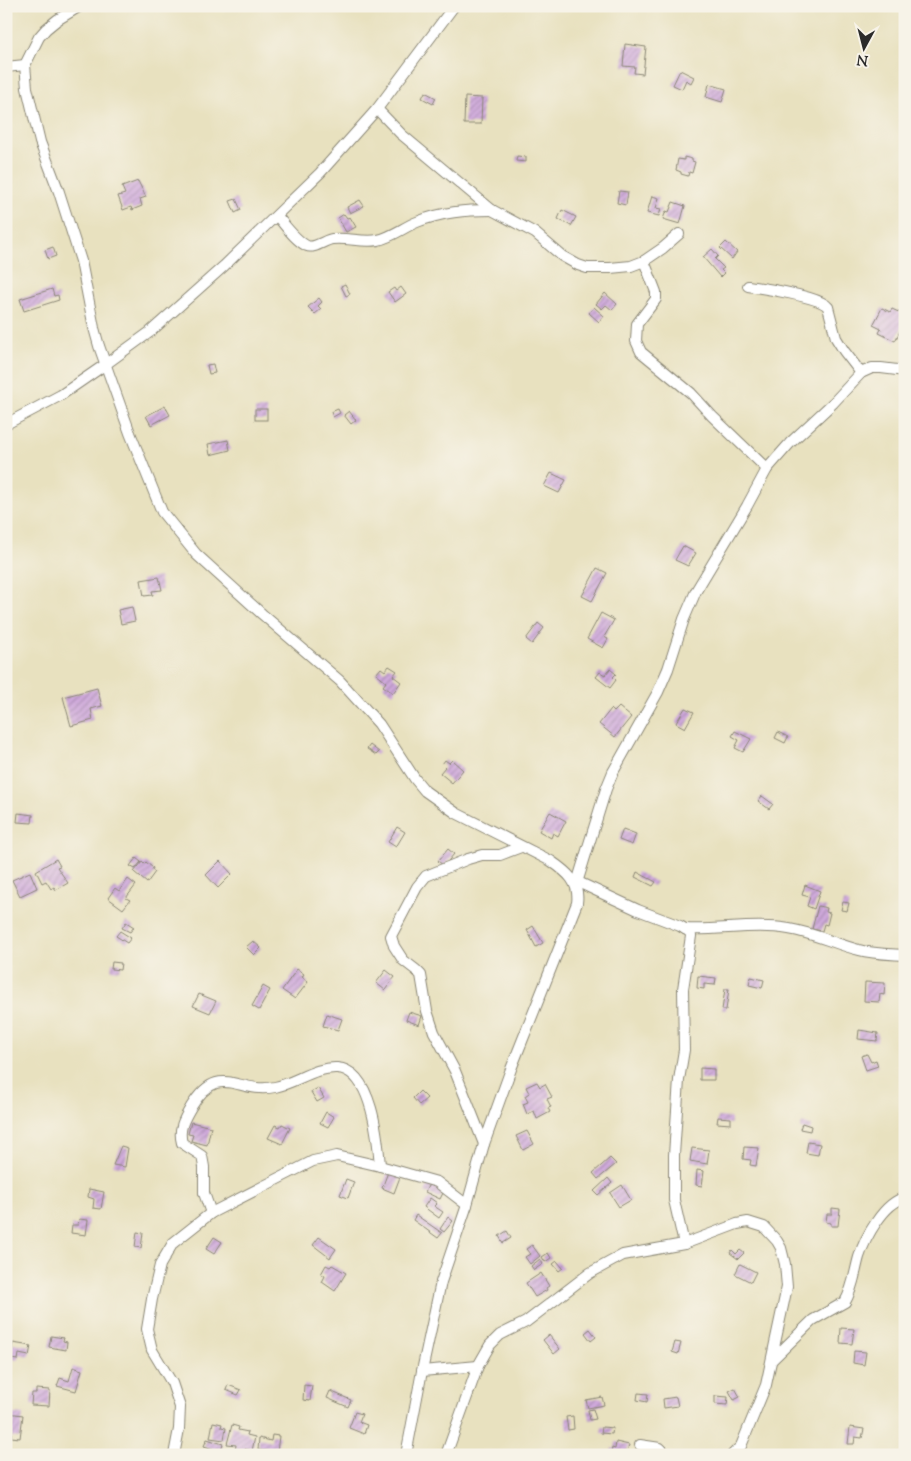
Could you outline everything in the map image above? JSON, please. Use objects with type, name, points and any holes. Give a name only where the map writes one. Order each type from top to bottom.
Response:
[{"type":"street","points":[[80,6],[46,28],[32,49],[25,66],[27,88],[35,124],[81,261],[94,328],[130,432],[162,512],[190,548],[262,614],[340,681],[379,724],[425,791],[456,813],[521,848],[551,861],[566,871],[577,884],[690,932],[691,941],[683,989],[684,1050],[676,1121],[674,1174],[674,1200],[684,1244]]},
{"type":"street","points":[[6,424],[62,395],[150,332],[277,216],[320,173],[377,110],[454,6]]},
{"type":"street","points":[[6,67],[25,66]]},
{"type":"street","points":[[377,110],[401,134],[492,210],[536,233],[562,256],[578,265],[587,268],[620,268],[644,261],[663,248],[678,234]]},
{"type":"street","points":[[277,216],[300,240],[312,247],[325,241],[339,238],[379,240],[438,214],[492,210]]},
{"type":"street","points":[[644,261],[656,292],[656,299],[637,324],[636,342],[641,352],[691,393],[712,416],[768,469]]},
{"type":"street","points":[[748,286],[826,304],[836,338],[861,373]]},
{"type":"street","points":[[406,1455],[441,1282],[468,1205],[484,1144],[511,1069],[576,903],[578,894],[577,884],[612,772],[658,692],[696,591],[768,469],[790,443],[833,403],[861,373],[872,368],[905,371]]},
{"type":"street","points":[[484,1144],[456,1071],[434,1032],[427,1011],[420,975],[402,960],[391,936],[426,876],[468,859],[482,855],[500,855],[521,848]]},
{"type":"street","points":[[685,929],[719,930],[768,927],[788,929],[829,939],[860,950],[905,955]]},
{"type":"street","points":[[211,1213],[204,1193],[202,1156],[182,1143],[180,1136],[184,1119],[194,1103],[204,1089],[214,1083],[226,1082],[264,1088],[276,1087],[305,1075],[324,1070],[337,1068],[347,1071],[359,1080],[370,1106],[380,1166]]},
{"type":"street","points":[[174,1455],[179,1430],[180,1407],[172,1382],[152,1350],[147,1329],[160,1265],[173,1243],[211,1213],[313,1161],[337,1156],[355,1159],[437,1182],[468,1205]]},
{"type":"street","points":[[772,1360],[812,1320],[846,1302],[866,1238],[890,1204],[897,1199],[905,1198]]},
{"type":"street","points":[[446,1455],[478,1366],[495,1339],[526,1322],[590,1273],[622,1255],[684,1244],[737,1224],[748,1222],[764,1227],[774,1235],[781,1248],[785,1264],[786,1287],[772,1360],[760,1402],[741,1446],[732,1455]]},
{"type":"street","points":[[422,1371],[478,1366]]},
{"type":"street","points":[[640,1445],[660,1448],[667,1455]]},
{"type":"building","points":[[625,44],[646,47],[643,74],[634,73],[635,67],[623,66]]},
{"type":"building","points":[[680,70],[694,77],[691,83],[686,80],[682,89],[673,85]]},
{"type":"building","points":[[709,84],[726,89],[722,102],[706,97]]},
{"type":"building","points":[[425,92],[436,98],[433,104],[422,98]]},
{"type":"building","points":[[465,97],[482,98],[481,124],[464,124]]},
{"type":"building","points":[[517,156],[526,157],[526,162],[516,161]]},
{"type":"building","points":[[684,157],[695,162],[692,173],[689,172],[688,176],[676,170],[678,159],[684,160]]},
{"type":"building","points":[[138,181],[146,197],[140,199],[142,206],[132,210],[131,207],[123,210],[118,196],[125,194],[122,187]]},
{"type":"building","points":[[619,191],[628,192],[626,205],[617,203]]},
{"type":"building","points":[[652,196],[659,198],[656,208],[661,209],[659,216],[647,213]]},
{"type":"building","points":[[236,199],[241,210],[235,213],[230,201]]},
{"type":"building","points":[[360,200],[364,206],[350,213],[347,207]]},
{"type":"building","points":[[673,202],[685,206],[680,224],[663,219],[666,211],[669,212]]},
{"type":"building","points":[[562,210],[576,217],[571,226],[558,219]]},
{"type":"building","points":[[344,214],[347,218],[350,217],[356,227],[346,232],[338,218]]},
{"type":"building","points":[[726,242],[737,252],[732,259],[720,248]]},
{"type":"building","points":[[53,247],[56,256],[48,259],[45,250]]},
{"type":"building","points":[[712,249],[718,256],[715,259],[724,268],[721,270],[724,273],[720,277],[703,257]]},
{"type":"building","points":[[345,284],[350,294],[346,296],[341,286]]},
{"type":"building","points":[[401,287],[406,294],[395,302],[388,292],[394,288],[396,291]]},
{"type":"building","points":[[52,289],[54,296],[58,295],[59,300],[24,311],[20,299]]},
{"type":"building","points":[[605,293],[617,304],[612,310],[606,305],[602,309],[596,304]]},
{"type":"building","points":[[319,298],[322,302],[318,306],[321,309],[315,314],[308,307]]},
{"type":"building","points":[[594,307],[604,316],[599,322],[589,313]]},
{"type":"building","points":[[882,308],[890,312],[892,309],[905,315],[905,321],[895,341],[879,333],[881,329],[873,325]]},
{"type":"building","points":[[213,364],[215,373],[209,374],[207,365]]},
{"type":"building","points":[[165,406],[170,415],[151,425],[146,416]]},
{"type":"building","points":[[255,409],[267,409],[267,420],[255,420]]},
{"type":"building","points":[[338,409],[340,413],[333,417],[331,412]]},
{"type":"building","points":[[349,411],[356,420],[351,424],[344,415]]},
{"type":"building","points":[[228,440],[230,450],[210,455],[208,444]]},
{"type":"building","points":[[551,473],[566,480],[559,493],[544,486]]},
{"type":"building","points":[[683,546],[696,553],[688,566],[675,560]]},
{"type":"building","points":[[597,568],[607,573],[592,601],[582,596]]},
{"type":"building","points":[[159,577],[162,590],[152,591],[153,595],[144,596],[141,580]]},
{"type":"building","points":[[132,607],[135,621],[121,624],[118,610]]},
{"type":"building","points":[[601,613],[614,620],[604,637],[608,639],[603,648],[587,639]]},
{"type":"building","points":[[538,623],[544,628],[532,644],[526,639]]},
{"type":"building","points":[[389,666],[397,671],[393,676],[401,682],[393,693],[383,686],[386,682],[376,674],[381,668],[385,671]]},
{"type":"building","points":[[610,669],[616,674],[613,677],[616,680],[610,688],[596,677],[600,672],[605,675]]},
{"type":"building","points":[[97,688],[102,706],[91,709],[93,720],[71,726],[63,697]]},
{"type":"building","points":[[619,707],[631,717],[615,737],[599,724],[611,709],[614,712]]},
{"type":"building","points":[[685,708],[694,712],[685,728],[676,723]]},
{"type":"building","points":[[735,731],[751,739],[743,752],[735,748],[739,740],[732,736]]},
{"type":"building","points":[[778,732],[788,737],[785,743],[775,738]]},
{"type":"building","points":[[370,745],[379,752],[376,755],[367,749]]},
{"type":"building","points":[[445,760],[449,763],[452,760],[463,770],[452,783],[440,773],[445,767],[442,764]]},
{"type":"building","points":[[762,796],[773,804],[769,809],[758,801]]},
{"type":"building","points":[[550,812],[566,821],[558,836],[553,833],[551,838],[539,831]]},
{"type":"building","points":[[18,813],[33,815],[32,823],[17,822]]},
{"type":"building","points":[[397,827],[405,832],[396,847],[388,842]]},
{"type":"building","points":[[623,829],[636,834],[632,845],[619,840]]},
{"type":"building","points":[[448,849],[454,854],[444,866],[438,861]]},
{"type":"building","points":[[136,858],[141,862],[135,869],[130,866]]},
{"type":"building","points":[[56,859],[60,866],[57,867],[68,883],[56,890],[54,887],[51,889],[46,881],[42,883],[36,871]]},
{"type":"building","points":[[220,861],[232,874],[218,888],[206,875]]},
{"type":"building","points":[[142,862],[144,864],[146,862],[155,872],[147,883],[134,872]]},
{"type":"building","points":[[30,872],[37,888],[20,896],[12,880]]},
{"type":"building","points":[[637,872],[656,882],[653,886],[635,877]]},
{"type":"building","points":[[128,879],[136,885],[126,898],[130,900],[123,909],[108,898],[115,888],[119,891]]},
{"type":"building","points":[[805,885],[820,891],[814,909],[807,906],[810,897],[802,895]]},
{"type":"building","points":[[843,902],[849,903],[847,911],[841,910]]},
{"type":"building","points":[[818,906],[827,908],[826,912],[830,913],[827,925],[824,924],[822,931],[812,929]]},
{"type":"building","points":[[126,922],[134,927],[130,932],[122,928]]},
{"type":"building","points":[[533,926],[543,943],[536,947],[527,930]]},
{"type":"building","points":[[120,931],[131,938],[127,943],[116,936]]},
{"type":"building","points":[[253,941],[261,948],[254,955],[246,947]]},
{"type":"building","points":[[112,962],[121,963],[120,970],[111,969]]},
{"type":"building","points":[[297,969],[304,974],[302,977],[308,982],[295,999],[282,990]]},
{"type":"building","points":[[386,970],[395,977],[385,990],[376,983]]},
{"type":"building","points":[[698,976],[716,978],[715,985],[704,984],[704,989],[697,988]]},
{"type":"building","points":[[751,977],[764,980],[762,988],[749,985]]},
{"type":"building","points":[[865,982],[885,983],[884,995],[880,994],[879,1002],[864,1001]]},
{"type":"building","points":[[263,986],[270,990],[259,1010],[252,1006]]},
{"type":"building","points":[[725,989],[729,989],[726,1010],[722,1010]]},
{"type":"building","points":[[199,994],[216,1001],[210,1013],[193,1006]]},
{"type":"building","points":[[409,1012],[422,1016],[419,1025],[406,1020]]},
{"type":"building","points":[[327,1014],[342,1019],[338,1030],[323,1026]]},
{"type":"building","points":[[859,1030],[878,1033],[877,1041],[858,1039]]},
{"type":"building","points":[[867,1054],[871,1062],[876,1060],[878,1066],[866,1070],[861,1056]]},
{"type":"building","points":[[700,1068],[714,1069],[714,1080],[700,1080]]},
{"type":"building","points":[[537,1082],[540,1087],[545,1084],[552,1097],[547,1099],[551,1107],[548,1108],[550,1112],[537,1119],[534,1111],[527,1114],[523,1104],[528,1102],[525,1096],[529,1093],[526,1087]]},
{"type":"building","points":[[318,1088],[324,1098],[317,1102],[311,1092]]},
{"type":"building","points":[[420,1091],[427,1098],[419,1105],[413,1098]]},
{"type":"building","points":[[326,1112],[334,1117],[328,1127],[320,1123]]},
{"type":"building","points":[[718,1117],[731,1118],[731,1124],[717,1123]]},
{"type":"building","points":[[191,1122],[211,1127],[207,1145],[191,1141],[193,1135],[188,1134]]},
{"type":"building","points":[[802,1123],[811,1126],[810,1131],[800,1129]]},
{"type":"building","points":[[282,1124],[290,1128],[282,1144],[268,1138],[275,1125],[280,1127]]},
{"type":"building","points":[[527,1131],[534,1144],[523,1150],[516,1136]]},
{"type":"building","points":[[808,1142],[820,1144],[818,1155],[806,1153]]},
{"type":"building","points":[[121,1146],[128,1148],[125,1167],[113,1165]]},
{"type":"building","points":[[744,1147],[759,1148],[756,1166],[750,1165],[751,1160],[743,1159]]},
{"type":"building","points":[[692,1148],[709,1150],[707,1164],[690,1161]]},
{"type":"building","points":[[610,1158],[616,1164],[598,1179],[593,1173]]},
{"type":"building","points":[[697,1170],[704,1171],[702,1186],[696,1185]]},
{"type":"building","points":[[388,1172],[400,1177],[394,1193],[382,1188]]},
{"type":"building","points":[[608,1178],[612,1183],[598,1195],[594,1191]]},
{"type":"building","points":[[346,1179],[354,1182],[348,1198],[340,1195]]},
{"type":"building","points":[[429,1184],[444,1191],[440,1199],[425,1192]]},
{"type":"building","points":[[622,1185],[631,1200],[619,1207],[610,1193]]},
{"type":"building","points":[[89,1189],[104,1192],[101,1209],[93,1208],[94,1199],[88,1197]]},
{"type":"building","points":[[430,1198],[437,1203],[434,1206],[443,1212],[439,1218],[424,1207]]},
{"type":"building","points":[[832,1208],[840,1209],[838,1226],[831,1226],[831,1223],[826,1222],[827,1214],[832,1214]]},
{"type":"building","points":[[416,1215],[442,1233],[438,1238],[413,1220]]},
{"type":"building","points":[[448,1217],[453,1221],[444,1232],[440,1229]]},
{"type":"building","points":[[79,1219],[88,1220],[86,1235],[71,1233],[72,1225],[78,1225]]},
{"type":"building","points":[[507,1231],[511,1238],[503,1243],[499,1236]]},
{"type":"building","points":[[137,1232],[143,1233],[141,1248],[135,1247]]},
{"type":"building","points":[[214,1237],[222,1242],[214,1254],[206,1249]]},
{"type":"building","points":[[319,1237],[336,1249],[330,1258],[313,1245]]},
{"type":"building","points":[[532,1245],[540,1256],[530,1264],[525,1257],[530,1254],[526,1249]]},
{"type":"building","points":[[732,1250],[736,1254],[740,1250],[744,1253],[738,1259],[730,1253]]},
{"type":"building","points":[[548,1253],[551,1258],[545,1262],[542,1257]]},
{"type":"building","points":[[540,1259],[543,1264],[534,1270],[531,1266]]},
{"type":"building","points":[[557,1261],[563,1268],[559,1271],[553,1264]]},
{"type":"building","points":[[740,1264],[756,1272],[751,1282],[735,1274]]},
{"type":"building","points":[[326,1265],[330,1267],[332,1265],[346,1273],[335,1291],[322,1282],[325,1276],[321,1274]]},
{"type":"building","points":[[541,1273],[549,1286],[546,1288],[547,1290],[535,1297],[526,1283]]},
{"type":"building","points":[[841,1328],[854,1329],[852,1344],[840,1343]]},
{"type":"building","points":[[590,1329],[596,1337],[591,1341],[585,1333]]},
{"type":"building","points":[[549,1335],[560,1349],[554,1354],[543,1340]]},
{"type":"building","points":[[51,1336],[64,1338],[63,1341],[67,1342],[66,1350],[49,1347]]},
{"type":"building","points":[[675,1342],[681,1343],[678,1354],[672,1352]]},
{"type":"building","points":[[13,1343],[31,1346],[29,1356],[19,1354],[18,1360],[10,1359]]},
{"type":"building","points":[[854,1351],[866,1352],[864,1365],[853,1363]]},
{"type":"building","points":[[73,1367],[82,1370],[76,1391],[57,1386],[60,1378],[69,1381]]},
{"type":"building","points":[[228,1385],[241,1390],[238,1395],[226,1390]]},
{"type":"building","points":[[304,1385],[312,1386],[310,1401],[303,1400]]},
{"type":"building","points":[[735,1388],[740,1397],[734,1400],[729,1391]]},
{"type":"building","points":[[36,1389],[50,1390],[49,1406],[31,1405],[32,1393],[36,1393]]},
{"type":"building","points":[[330,1391],[351,1400],[348,1407],[327,1398]]},
{"type":"building","points":[[638,1393],[648,1394],[647,1402],[637,1400]]},
{"type":"building","points":[[715,1396],[728,1397],[727,1405],[715,1404]]},
{"type":"building","points":[[602,1397],[604,1405],[588,1408],[586,1400]]},
{"type":"building","points":[[676,1397],[678,1406],[664,1408],[663,1399]]},
{"type":"building","points":[[593,1409],[596,1419],[590,1420],[588,1410]]},
{"type":"building","points":[[355,1412],[362,1414],[359,1422],[367,1425],[364,1434],[349,1428]]},
{"type":"building","points":[[8,1413],[23,1415],[20,1438],[11,1437],[12,1430],[8,1429],[9,1424],[6,1424]]},
{"type":"building","points":[[573,1416],[574,1429],[568,1430],[566,1417]]},
{"type":"building","points":[[213,1422],[222,1424],[221,1427],[226,1428],[224,1440],[210,1438]]},
{"type":"building","points":[[232,1425],[239,1427],[238,1430],[248,1432],[247,1435],[255,1437],[252,1451],[245,1449],[244,1453],[235,1452],[236,1445],[227,1444]]},
{"type":"building","points":[[602,1427],[613,1428],[612,1434],[601,1433]]},
{"type":"building","points":[[850,1427],[864,1429],[862,1438],[855,1437],[854,1444],[848,1444]]},
{"type":"building","points":[[272,1435],[279,1436],[277,1452],[258,1450],[259,1438],[271,1441]]},
{"type":"building","points":[[207,1439],[223,1444],[220,1455],[211,1455],[213,1449],[204,1446]]},
{"type":"building","points":[[616,1442],[629,1445],[626,1455],[611,1454],[612,1448],[615,1449]]}]
